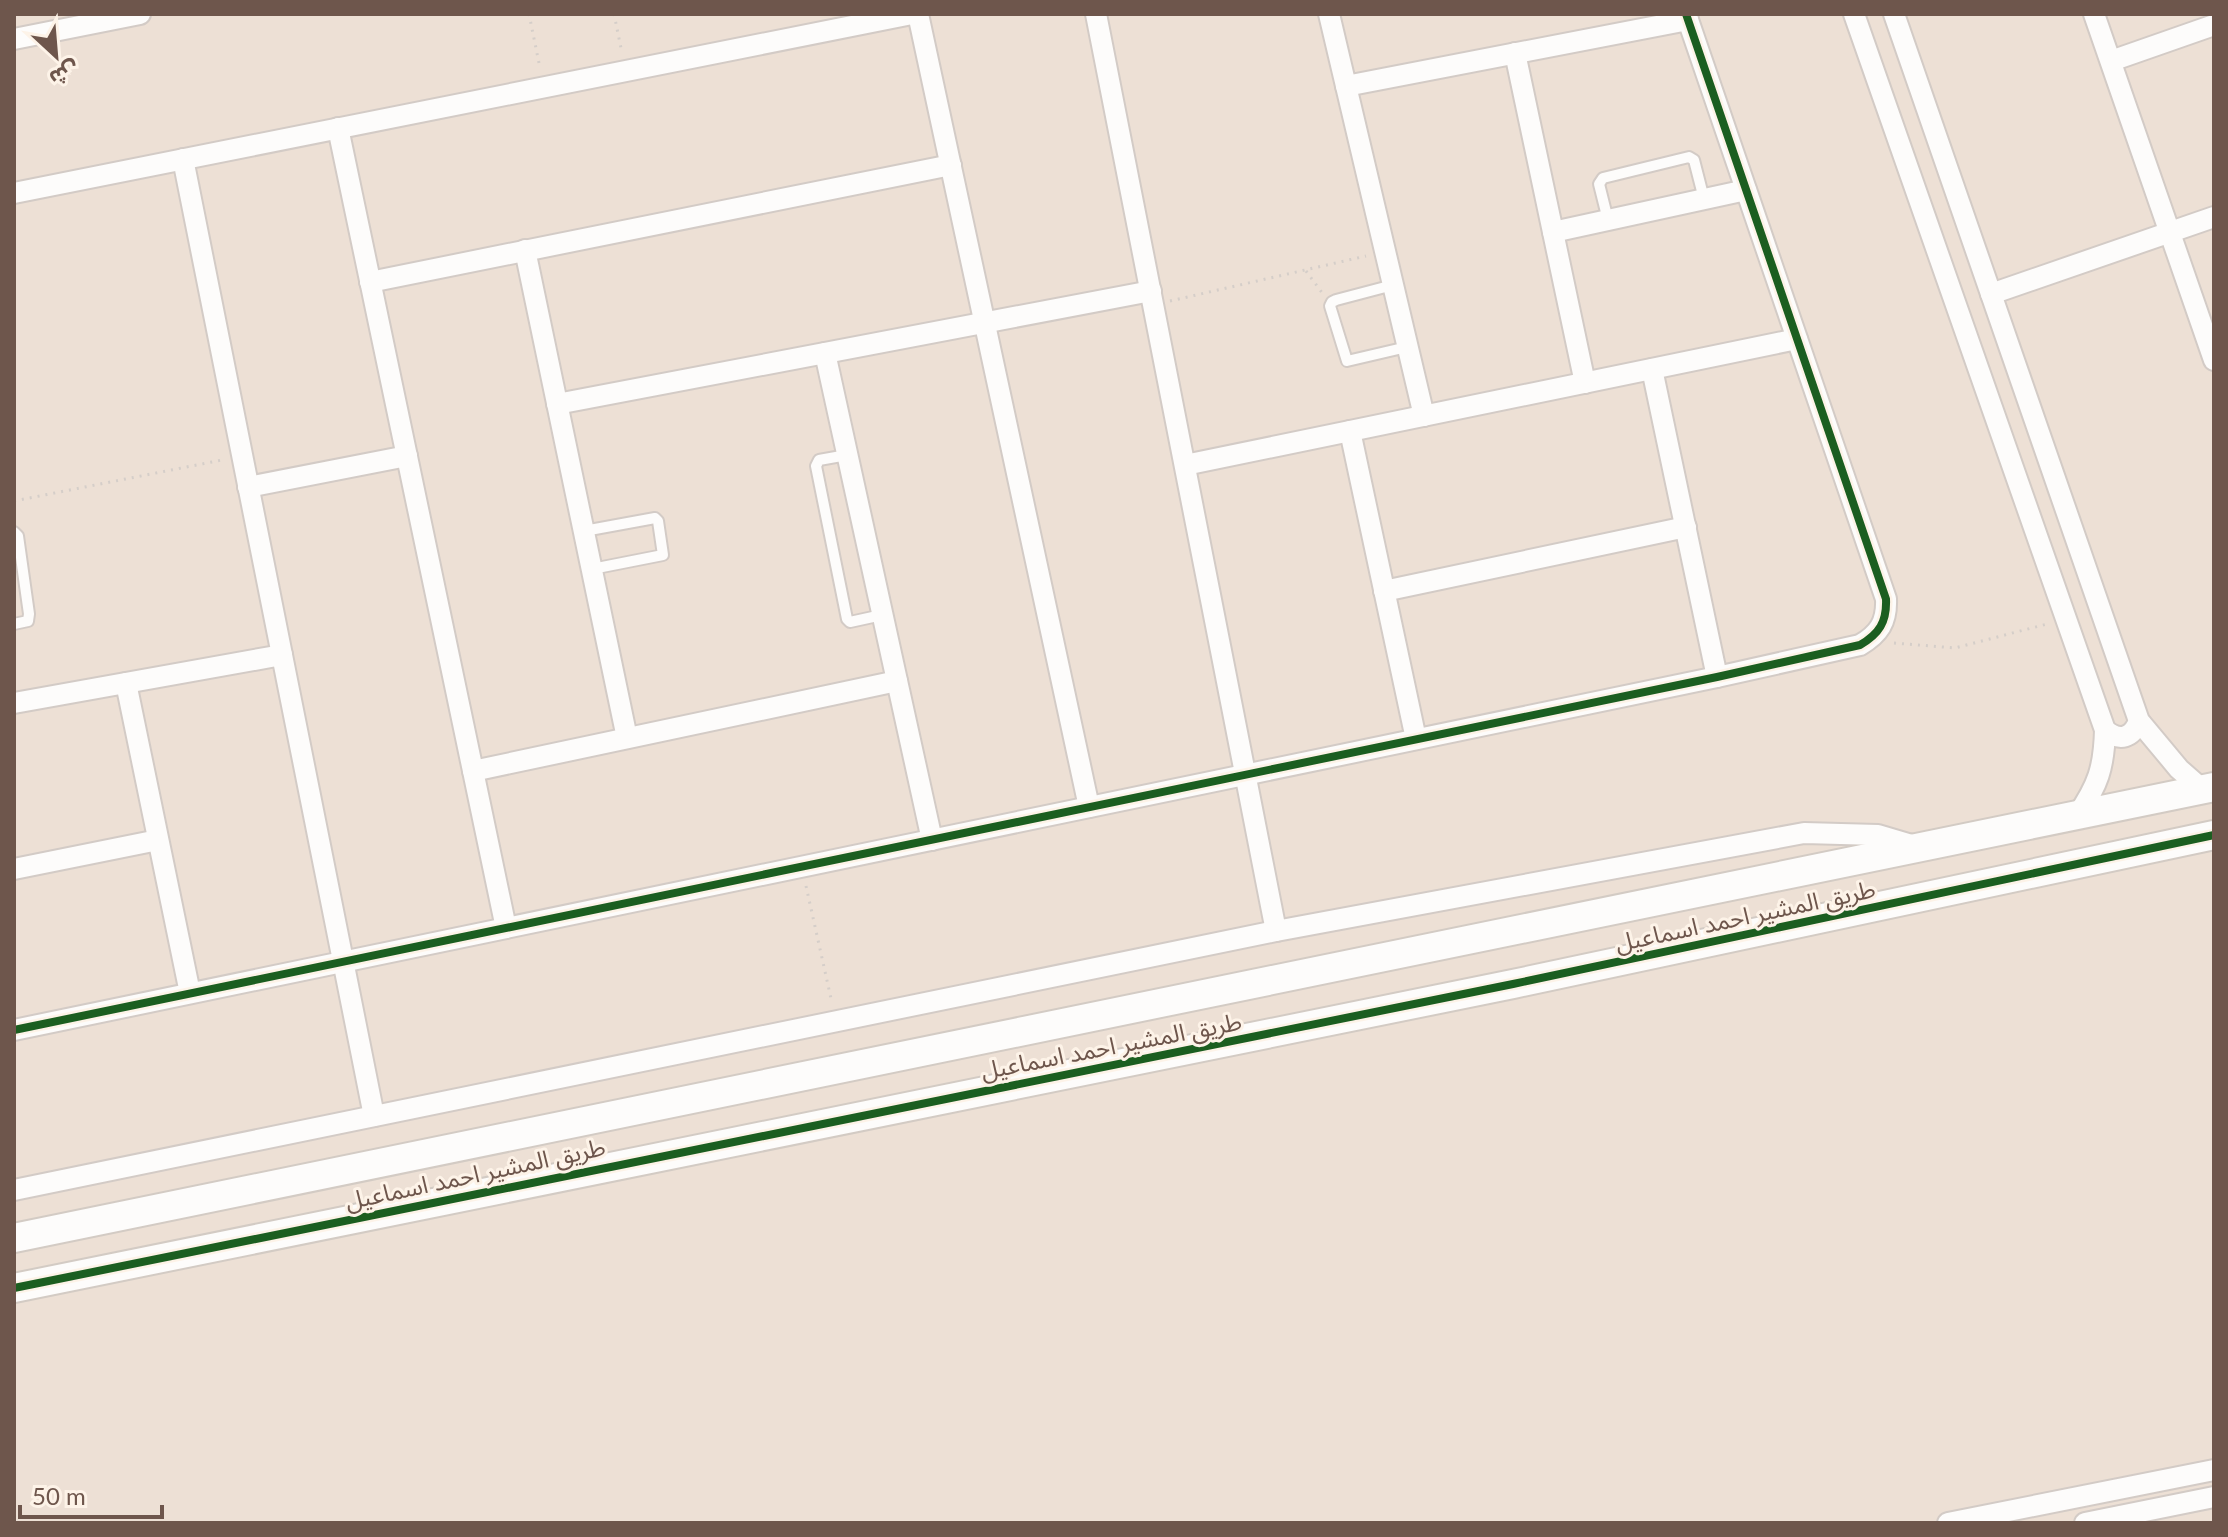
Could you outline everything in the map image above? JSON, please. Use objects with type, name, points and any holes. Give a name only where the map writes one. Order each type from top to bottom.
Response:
[{"type":"street","points":[[14,39],[140,14]]},
{"type":"street","points":[[14,193],[912,14]]},
{"type":"street","points":[[918,14],[1089,807]]},
{"type":"street","points":[[1096,14],[1276,931]]},
{"type":"street","points":[[1329,14],[1424,416]]},
{"type":"street","points":[[1854,14],[2105,730],[2100,776],[2095,790],[2077,816]]},
{"type":"street","points":[[1894,14],[2139,721],[2158,746],[2208,788]]},
{"type":"street","points":[[2094,14],[2214,360]]},
{"type":"street","points":[[14,1030],[1717,677],[1860,645],[1872,638],[1882,627],[1886,599],[1687,17],[1346,86]]},
{"type":"street","points":[[2111,61],[2214,25]]},
{"type":"street","points":[[1866,48],[1902,36]]},
{"type":"street","points":[[1515,53],[1585,383]]},
{"type":"street","points":[[338,128],[506,928]]},
{"type":"street","points":[[183,159],[374,1116]]},
{"type":"street","points":[[370,282],[951,165]]},
{"type":"street","points":[[1553,232],[1746,190]]},
{"type":"street","points":[[1991,294],[2214,217]]},
{"type":"street","points":[[525,250],[627,738]]},
{"type":"street","points":[[557,404],[985,323],[1152,298]]},
{"type":"street","points":[[1185,465],[1797,339]]},
{"type":"street","points":[[825,353],[932,840]]},
{"type":"street","points":[[1652,369],[1717,677]]},
{"type":"street","points":[[1350,431],[1416,739]]},
{"type":"street","points":[[248,487],[407,456]]},
{"type":"street","points":[[1384,591],[1686,527]]},
{"type":"street","points":[[14,703],[282,655]]},
{"type":"street","points":[[473,771],[897,681]]},
{"type":"street","points":[[126,683],[190,993]]},
{"type":"street","points":[[2105,730],[2114,737],[2125,738],[2134,732],[2139,721]]},
{"type":"street","name":"طريق المشير احمد اسماعيل","points":[[14,1238],[2208,788]]},
{"type":"street","points":[[14,1190],[1276,931],[1804,833],[1878,835],[1922,848]]},
{"type":"street","name":"طريق المشير احمد اسماعيل","points":[[14,1288],[1500,987],[2214,835]]},
{"type":"street","points":[[14,869],[158,840]]},
{"type":"street","points":[[1948,1523],[2214,1470]]},
{"type":"street","points":[[2085,1523],[2214,1497]]},
{"type":"lane","points":[[1608,220],[1600,181],[1689,157],[1694,160],[1704,199]]},
{"type":"lane","points":[[1393,285],[1332,302],[1330,306],[1347,361],[1407,347]]},
{"type":"lane","points":[[847,455],[819,460],[816,466],[847,619],[850,622],[882,615]]},
{"type":"lane","points":[[584,531],[655,518],[658,521],[663,555],[592,569]]},
{"type":"lane","points":[[14,532],[18,536],[29,614],[28,621],[14,624]]},
{"type":"path","points":[[529,14],[544,88]]},
{"type":"path","points":[[614,14],[626,71]]},
{"type":"path","points":[[1152,298],[1385,252]]},
{"type":"path","points":[[1305,270],[1332,302]]},
{"type":"path","points":[[14,501],[242,456]]},
{"type":"path","points":[[1872,638],[1904,646],[1955,648],[2066,619]]},
{"type":"path","points":[[802,866],[836,1021]]},
{"type":"shaded area","points":[[14,14],[2214,14],[2214,1523],[14,1523]]},
{"type":"cycle path","points":[[14,1030],[1860,645],[1880,626],[1886,599],[1686,14]]},
{"type":"cycle path","points":[[14,1288],[1513,984],[2214,835]]}]
